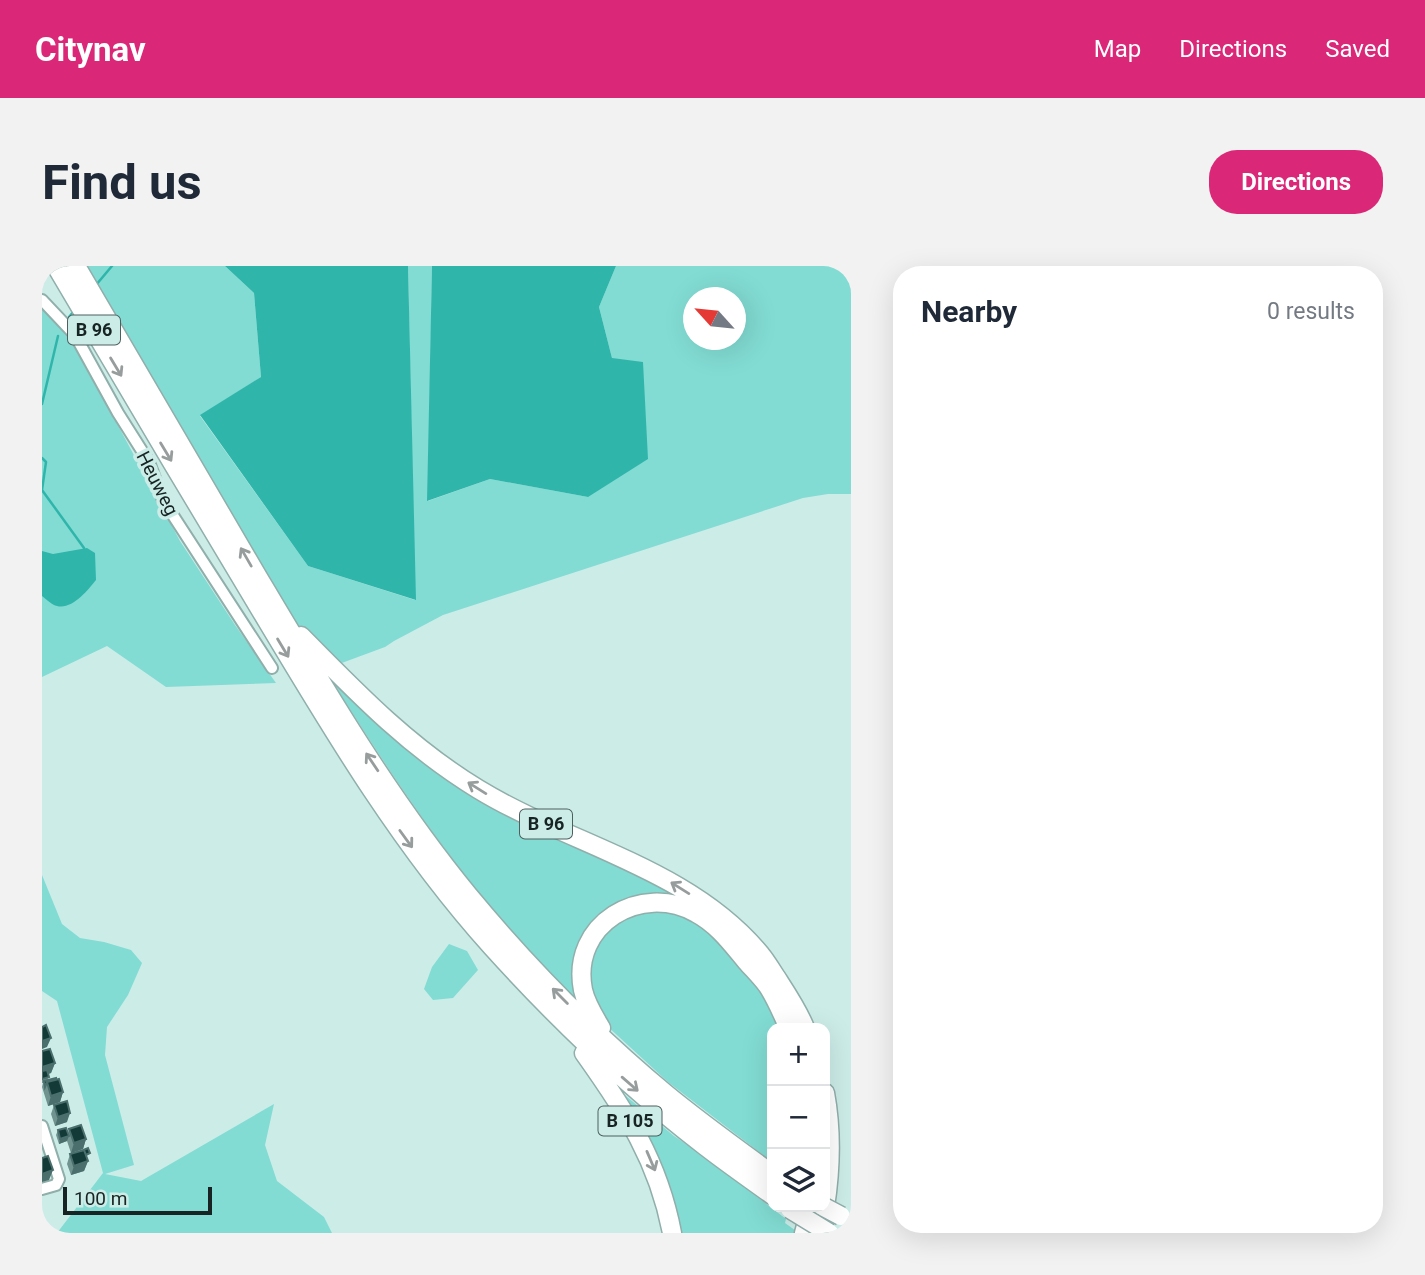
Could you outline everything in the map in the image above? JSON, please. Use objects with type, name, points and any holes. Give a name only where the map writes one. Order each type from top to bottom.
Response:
[{"type":"highway","name":"B 96","points":[[56,266],[137,387],[366,753],[469,895],[501,934],[609,1044],[664,1093],[767,1170]]},
{"type":"highway","name":"B 96","points":[[76,266],[137,387],[322,714],[386,812],[490,945],[562,1021],[655,1105],[767,1191]]},
{"type":"highway","name":"B 96","points":[[281,615],[375,711],[436,762],[517,811],[674,884],[720,915],[761,955],[789,996],[802,1023]]},
{"type":"highway","name":"B 96","points":[[609,1044],[583,989],[582,974],[589,943],[598,929],[612,916],[624,909],[656,901],[691,910],[719,928],[768,987],[786,1023]]},
{"type":"highway","name":"B 105","points":[[562,1021],[620,1105],[644,1146],[660,1184],[672,1233]]},
{"type":"highway","points":[[830,1211],[846,1220]]},
{"type":"highway","points":[[795,1212],[829,1233]]},
{"type":"highway","points":[[804,1233],[810,1212]]},
{"type":"highway","points":[[818,1233],[823,1212]]},
{"type":"street","name":"Heuweg","points":[[42,300],[75,335],[149,462],[163,500],[272,668]]},
{"type":"street","points":[[42,1126],[59,1179],[56,1185],[42,1189]]},
{"type":"shaded area","points":[[77,266],[225,266],[254,293],[261,377],[200,416],[308,566],[415,600],[408,266],[432,266],[428,501],[490,479],[588,497],[612,358],[599,307],[616,266],[851,266],[851,494],[803,498],[443,615],[385,647],[339,664],[281,615]]},
{"type":"shaded area","points":[[225,266],[408,266],[416,600],[308,566],[200,415],[261,377],[254,293]]},
{"type":"shaded area","points":[[432,266],[616,266],[599,307],[612,358],[643,362],[648,459],[588,497],[490,479],[427,501]]},
{"type":"shaded area","points":[[42,306],[70,336],[180,541],[276,683],[166,687],[107,646],[42,677]]},
{"type":"shaded area","points":[[87,548],[95,553],[96,580],[84,594],[63,606],[57,606],[42,596],[42,551],[53,554]]},
{"type":"shaded area","points":[[317,657],[412,748],[671,888],[779,996],[675,899],[599,920],[580,1004],[506,925],[438,840]]},
{"type":"shaded area","points":[[42,875],[62,924],[80,938],[131,950],[142,963],[128,995],[107,1027],[105,1055],[134,1165],[105,1174],[141,1181],[274,1104],[265,1145],[277,1181],[324,1217],[332,1233],[57,1233],[103,1173],[57,1001],[42,991]]},
{"type":"shaded area","points":[[653,905],[702,921],[767,993],[783,1023],[767,1023],[767,1158],[668,1082],[606,1025],[596,1012],[585,970],[604,927]]},
{"type":"shaded area","points":[[449,944],[467,951],[478,970],[453,998],[433,1000],[424,989],[432,967]]},
{"type":"shaded area","points":[[608,1081],[674,1136],[767,1204],[767,1212],[777,1212],[786,1219],[785,1223],[799,1233],[675,1233]]},
{"type":"building","points":[[46,1025],[51,1038],[42,1041],[42,1027]]},
{"type":"building","points":[[50,1049],[55,1063],[42,1067],[42,1051]]},
{"type":"building","points":[[47,1070],[49,1077],[42,1079],[42,1071]]},
{"type":"building","points":[[59,1079],[63,1092],[51,1096],[47,1082]]},
{"type":"building","points":[[67,1101],[70,1113],[58,1117],[54,1105]]},
{"type":"building","points":[[81,1125],[86,1139],[74,1143],[69,1129]]},
{"type":"building","points":[[66,1128],[69,1136],[60,1139],[58,1130]]},
{"type":"building","points":[[84,1150],[88,1161],[74,1166],[70,1154]]},
{"type":"building","points":[[48,1156],[53,1170],[42,1174],[42,1158]]},
{"type":"waterway","points":[[96,285],[112,266]]},
{"type":"waterway","points":[[69,317],[74,311]]},
{"type":"waterway","points":[[42,404],[58,336]]},
{"type":"waterway","points":[[42,458],[46,462],[42,490],[84,548]]}]
